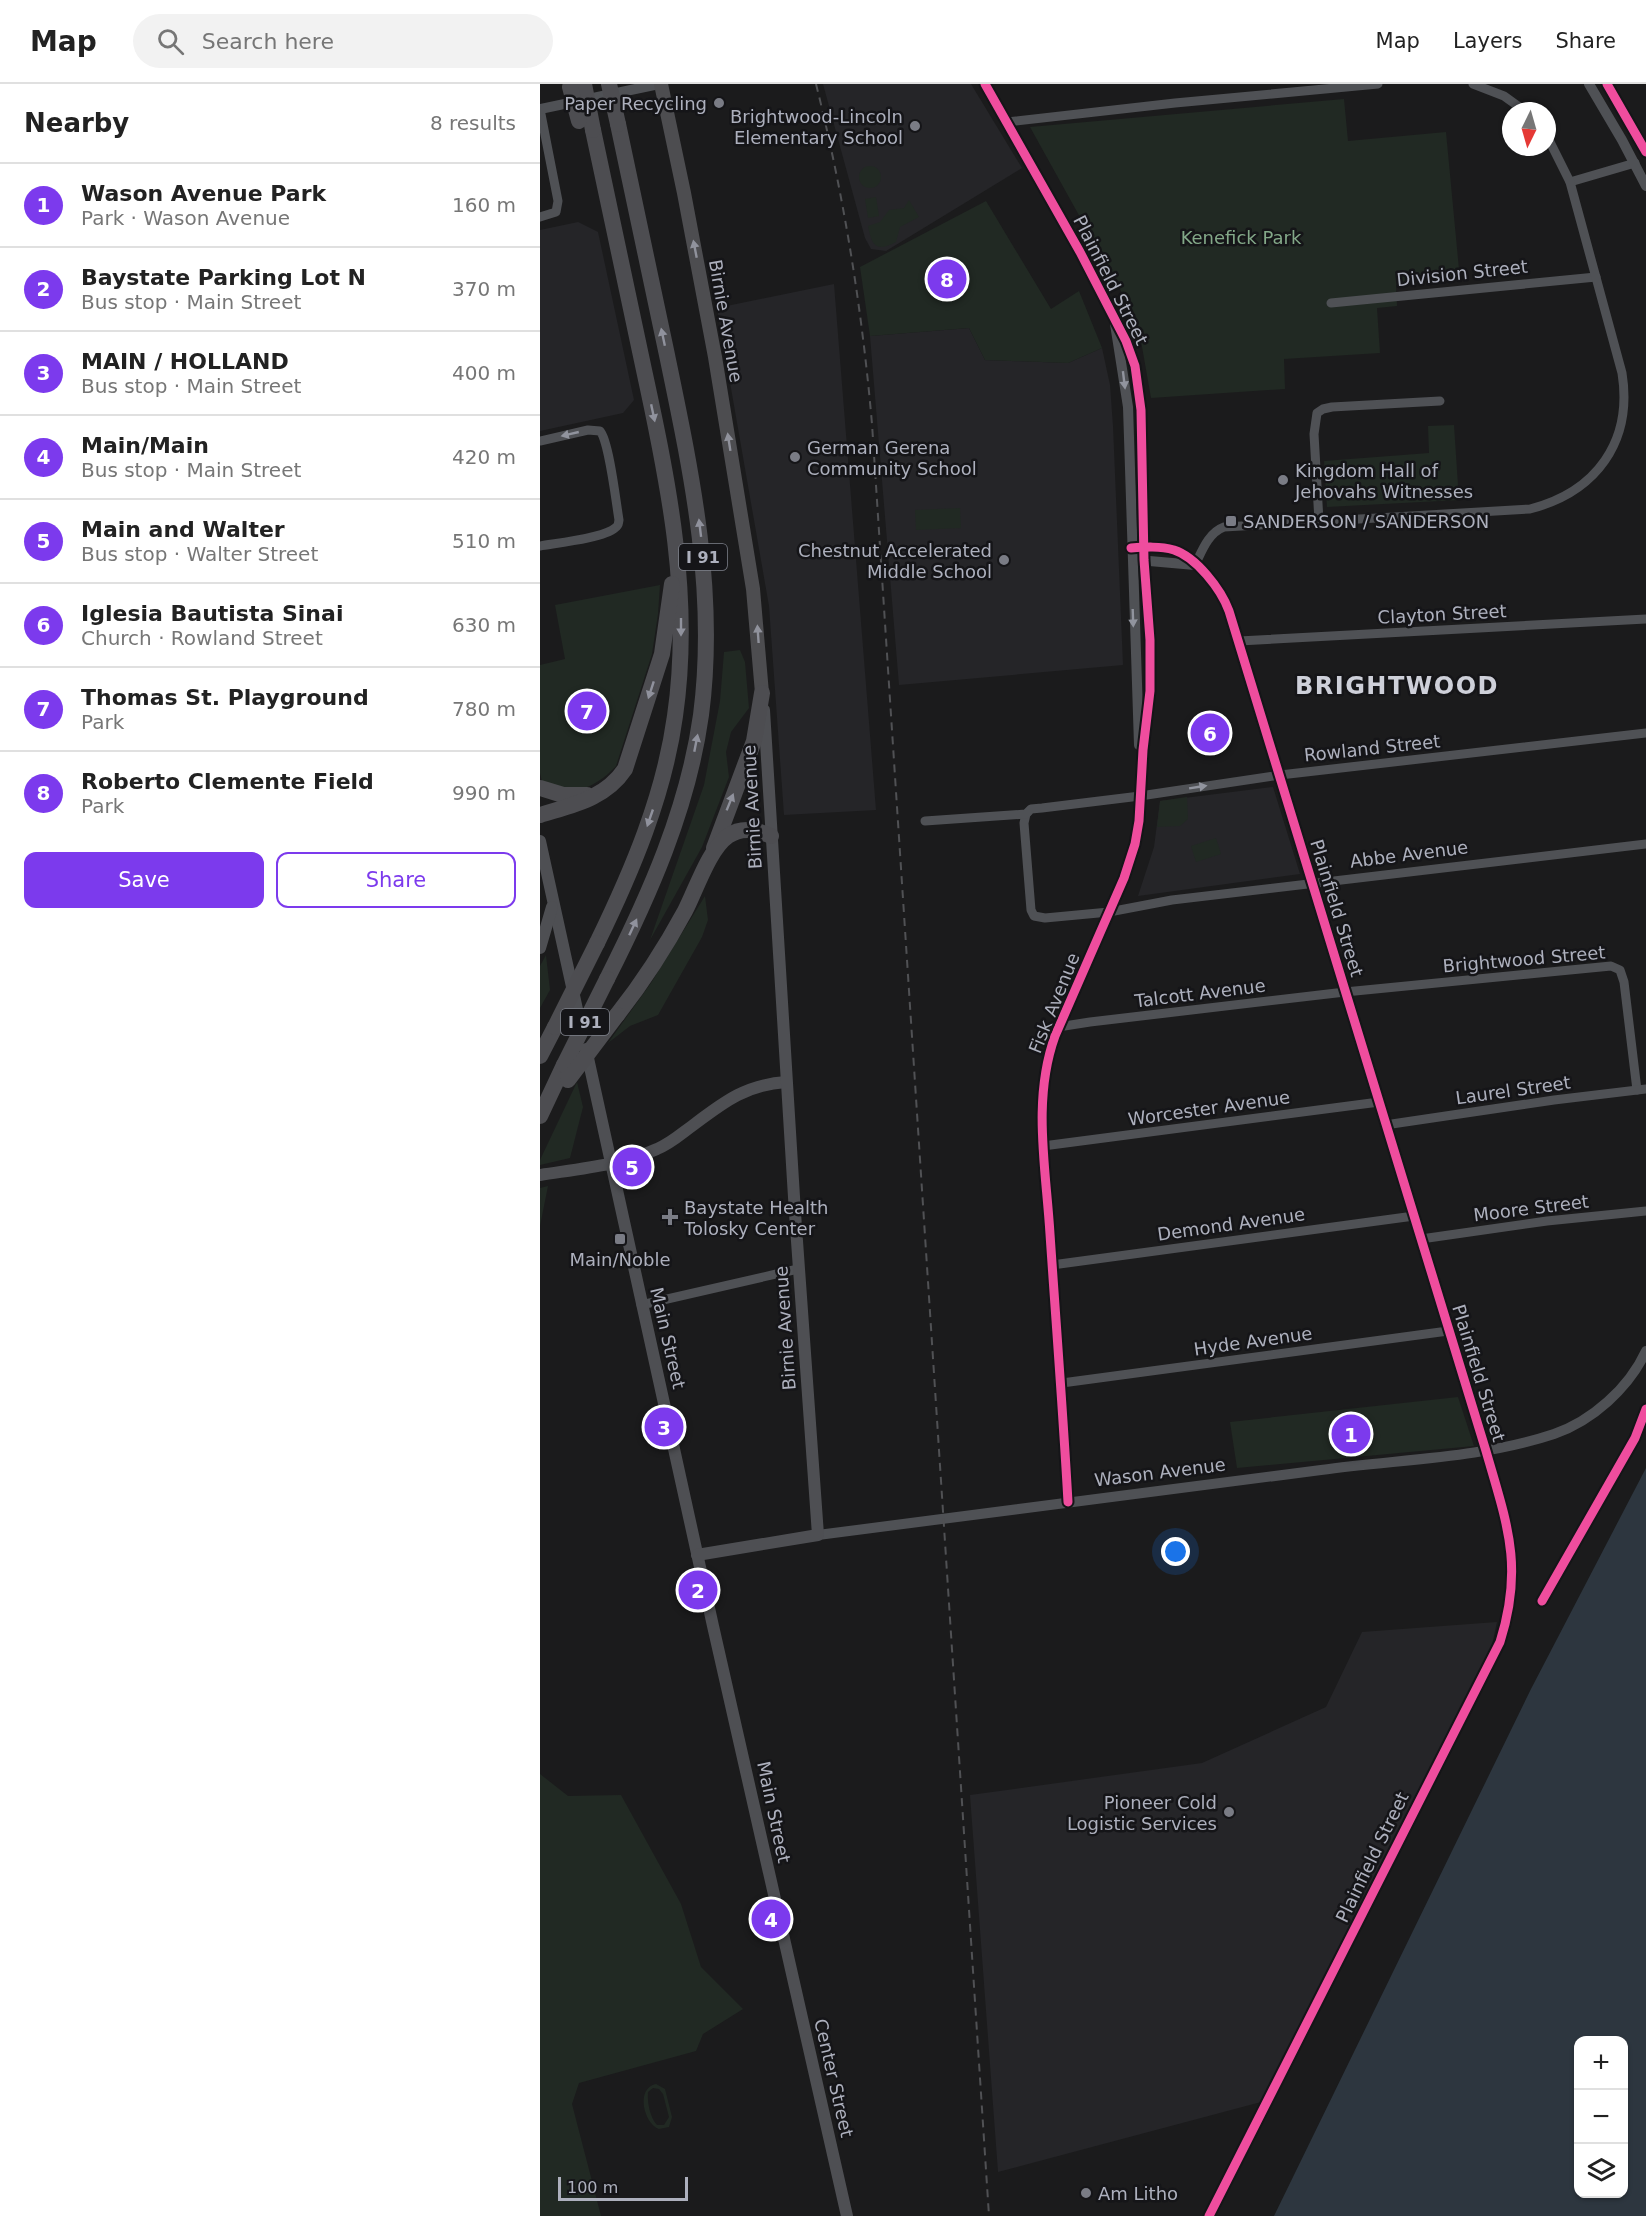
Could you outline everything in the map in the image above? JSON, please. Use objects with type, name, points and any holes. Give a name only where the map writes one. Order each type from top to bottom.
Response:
[{"type":"highway","name":"I 91","points":[[540,1116],[566,1072],[644,902],[678,812],[692,760],[700,717],[707,637],[703,558],[695,494],[609,84]]},
{"type":"highway","name":"I 91","points":[[540,1056],[619,898],[643,838],[669,747],[679,686],[681,645],[681,592],[675,529],[663,456],[615,232],[574,85]]},
{"type":"highway","points":[[540,814],[571,806],[597,795],[612,785],[628,763],[659,666],[668,618],[675,529]]},
{"type":"highway","points":[[693,895],[754,741],[762,693]]},
{"type":"highway","points":[[540,788],[563,795],[597,795]]},
{"type":"highway","points":[[540,1121],[566,1072],[617,1015],[653,966],[713,855],[726,837],[737,831],[746,830],[771,836]]},
{"type":"main road","name":"Birnie Avenue","points":[[660,84],[713,346],[753,589],[769,768],[786,1082],[818,1535]]},
{"type":"main road","name":"Main Street","points":[[540,841],[785,1948]]},
{"type":"main road","points":[[540,948],[553,900]]},
{"type":"main road","points":[[540,1175],[610,1162],[658,1149],[727,1100],[745,1090],[764,1084],[786,1082]]},
{"type":"main road","name":"Wason Avenue","points":[[697,1555],[818,1535]]},
{"type":"main road","name":"Center Street","points":[[785,1948],[847,2216]]},
{"type":"street","points":[[540,217],[556,212],[558,206],[540,109],[660,84]]},
{"type":"street","name":"Plainfield Street","points":[[985,84],[1080,252],[1132,356],[1139,387],[1141,417],[1144,560]]},
{"type":"street","points":[[1006,122],[1378,84]]},
{"type":"street","points":[[1473,84],[1504,96],[1512,102]]},
{"type":"street","points":[[1590,84],[1646,186]]},
{"type":"street","points":[[1132,559],[1195,565],[1207,541],[1217,530],[1224,527],[1530,509],[1564,497],[1584,484],[1598,470],[1612,449],[1622,423],[1624,400],[1622,373],[1570,182],[1556,154]]},
{"type":"street","points":[[1570,182],[1635,163]]},
{"type":"street","name":"Division Street","points":[[1331,303],[1596,277]]},
{"type":"street","name":"Plainfield Street","points":[[1115,322],[1128,418],[1132,559]]},
{"type":"street","points":[[1319,521],[1314,435],[1315,417],[1318,411],[1332,407],[1440,401]]},
{"type":"street","points":[[1128,418],[1141,417]]},
{"type":"street","points":[[540,441],[588,430],[600,431],[604,435],[618,525],[602,534],[540,546]]},
{"type":"street","name":"Plainfield Street","points":[[1131,548],[1173,550],[1188,557],[1209,577],[1224,598],[1239,640],[1486,1451],[1508,1526],[1513,1580],[1510,1608],[1500,1642],[1209,2216]]},
{"type":"street","name":"Fisk Avenue","points":[[1132,559],[1140,796]]},
{"type":"street","name":"Fisk Avenue","points":[[1068,1502],[1062,1383],[1043,1146],[1044,1083],[1049,1053],[1058,1027],[1132,856],[1137,833],[1150,691],[1144,560]]},
{"type":"street","name":"Clayton Street","points":[[1239,640],[1646,620]]},
{"type":"street","name":"Rowland Street","points":[[925,821],[1026,814],[1031,809],[1042,807],[1140,796],[1280,775],[1646,733]]},
{"type":"street","name":"Abbe Avenue","points":[[1026,814],[1024,823],[1031,910],[1034,916],[1045,918],[1109,912],[1172,900],[1312,882],[1646,843]]},
{"type":"street","name":"Brightwood Street","points":[[1345,992],[1484,980],[1572,969],[1613,967],[1620,970],[1624,982],[1642,1090]]},
{"type":"street","name":"Talcott Avenue","points":[[1058,1027],[1345,992]]},
{"type":"street","name":"Laurel Street","points":[[1386,1125],[1554,1100],[1642,1090]]},
{"type":"street","name":"Worcester Avenue","points":[[1043,1146],[1379,1102]]},
{"type":"street","name":"Moore Street","points":[[1421,1239],[1547,1221],[1646,1211]]},
{"type":"street","name":"Demond Avenue","points":[[1052,1265],[1413,1216]]},
{"type":"street","points":[[641,1305],[798,1269]]},
{"type":"street","name":"Hyde Avenue","points":[[1062,1383],[1448,1331]]},
{"type":"street","name":"Wason Avenue","points":[[818,1535],[1360,1465],[1486,1451],[1555,1433],[1593,1414],[1630,1378],[1646,1351]]},
{"type":"shaded area","name":"Brightwood-Lincoln Elementary School","points":[[823,84],[971,84],[1022,168],[886,251],[871,249],[865,238]]},
{"type":"shaded area","points":[[578,222],[598,232],[634,400],[623,413],[540,431],[540,230]]},
{"type":"shaded area","name":"German Gerena Community School","points":[[834,284],[876,810],[784,815],[769,606],[717,308]]},
{"type":"shaded area","name":"Chestnut Accelerated Middle School","points":[[969,328],[985,360],[1068,363],[1102,348],[1110,385],[1113,426],[1123,665],[899,685],[870,336]]},
{"type":"shaded area","points":[[1273,787],[1300,874],[1138,896],[1154,847],[1160,801]]},
{"type":"shaded area","points":[[1646,1468],[1646,2216],[1274,2216],[1531,1689]]},
{"type":"shaded area","name":"Pioneer Cold Logistic Services","points":[[1497,1622],[1492,1645],[1261,2102],[998,2172],[970,1795],[1202,1763],[1326,1707],[1362,1632]]},
{"type":"green space","name":"Kenefick Park","points":[[1344,99],[1348,141],[1446,132],[1460,280],[1396,285],[1397,306],[1377,308],[1380,353],[1284,359],[1285,389],[1151,398],[1141,341],[1126,300],[1030,127]]},
{"type":"green space","points":[[870,166],[880,173],[881,177],[874,187],[870,188],[860,181],[859,177],[866,167]]},
{"type":"green space","points":[[876,197],[879,216],[868,218],[865,199]]},
{"type":"green space","points":[[909,200],[919,217],[900,227],[896,242],[883,247],[876,245],[871,238],[868,226],[880,222],[889,210],[904,208]]},
{"type":"green space","points":[[986,201],[1051,309],[1079,291],[1102,348],[1068,363],[985,360],[969,328],[870,336],[860,267]]},
{"type":"green space","points":[[1454,425],[1459,500],[1327,507],[1324,461],[1429,453],[1428,426]]},
{"type":"green space","points":[[960,508],[961,528],[916,530],[915,510]]},
{"type":"green space","points":[[660,585],[652,654],[616,766],[590,786],[577,790],[567,790],[542,782],[540,773],[540,665],[565,659],[555,605]]},
{"type":"green space","points":[[740,650],[745,662],[749,708],[731,732],[726,752],[729,777],[702,847],[650,940],[704,785],[720,701],[724,652]]},
{"type":"green space","points":[[1187,797],[1188,819],[1180,826],[1157,827],[1160,801]]},
{"type":"green space","points":[[1216,838],[1221,854],[1196,862],[1191,846]]},
{"type":"green space","points":[[705,896],[708,920],[702,937],[658,1015],[630,1026],[608,1043],[651,983]]},
{"type":"green space","points":[[546,955],[550,990],[540,1008],[540,966]]},
{"type":"green space","points":[[577,1082],[583,1107],[570,1158],[540,1165],[540,1160]]},
{"type":"green space","points":[[548,1186],[540,1226],[540,1188]]},
{"type":"green space","points":[[1458,1397],[1474,1446],[1237,1468],[1230,1422]]},
{"type":"green space","points":[[540,1774],[568,1796],[621,1795],[681,1904],[701,1967],[743,2009],[703,2034],[696,2051],[579,2083],[572,2104],[601,2216],[540,2216]]},
{"type":"green space","points":[[656,2084],[665,2089],[672,2117],[669,2127],[659,2129],[654,2126],[646,2114],[644,2099],[649,2087]],"holes":[[[653,2088],[659,2089],[663,2094],[669,2117],[664,2125],[657,2125],[649,2105],[648,2092]]]},
{"type":"railway","points":[[816,84],[851,253],[872,424],[989,2216]]},
{"type":"cycle path","points":[[985,84],[1080,252],[1126,341],[1135,366],[1141,410],[1144,560],[1150,640],[1150,691],[1143,750],[1139,821],[1135,844],[1124,878],[1055,1036],[1048,1060],[1042,1109],[1068,1502]]},
{"type":"cycle path","points":[[1607,84],[1646,152]]},
{"type":"cycle path","points":[[1131,548],[1174,550],[1191,559],[1207,575],[1229,611],[1486,1451],[1506,1523],[1512,1567],[1511,1590],[1500,1642],[1209,2216]]},
{"type":"cycle path","points":[[1542,1601],[1635,1438],[1646,1409]]},
{"type":"place","name":"Paper Recycling","points":[[719,103]]},
{"type":"place","name":"Brightwood-Lincoln Elementary School","points":[[915,126]]},
{"type":"place","name":"Roberto Clemente Field","points":[[947,279]]},
{"type":"place","name":"German Gerena Community School","points":[[795,457]]},
{"type":"place","name":"Kingdom Hall of Jehovahs Witnesses","points":[[1283,480]]},
{"type":"place","name":"SANDERSON / SANDERSON","points":[[1231,521]]},
{"type":"place","name":"Chestnut Accelerated Middle School","points":[[1004,560]]},
{"type":"place","name":"Thomas St. Playground","points":[[587,711]]},
{"type":"place","name":"Iglesia Bautista Sinai","points":[[1210,733]]},
{"type":"place","name":"Main and Walter","points":[[632,1167]]},
{"type":"place","name":"Baystate Health Tolosky Center","points":[[670,1217]]},
{"type":"place","name":"Main/Noble","points":[[620,1239]]},
{"type":"place","name":"MAIN / HOLLAND","points":[[664,1427]]},
{"type":"place","name":"Wason Avenue Park","points":[[1351,1434]]},
{"type":"place","name":"Baystate Parking Lot N","points":[[698,1590]]},
{"type":"place","name":"Pioneer Cold Logistic Services","points":[[1229,1812]]},
{"type":"place","name":"Main/Main","points":[[771,1919]]},
{"type":"place","name":"Am Litho","points":[[1086,2193]]},
{"type":"district","name":"BRIGHTWOOD","points":[[1397,686]]}]
